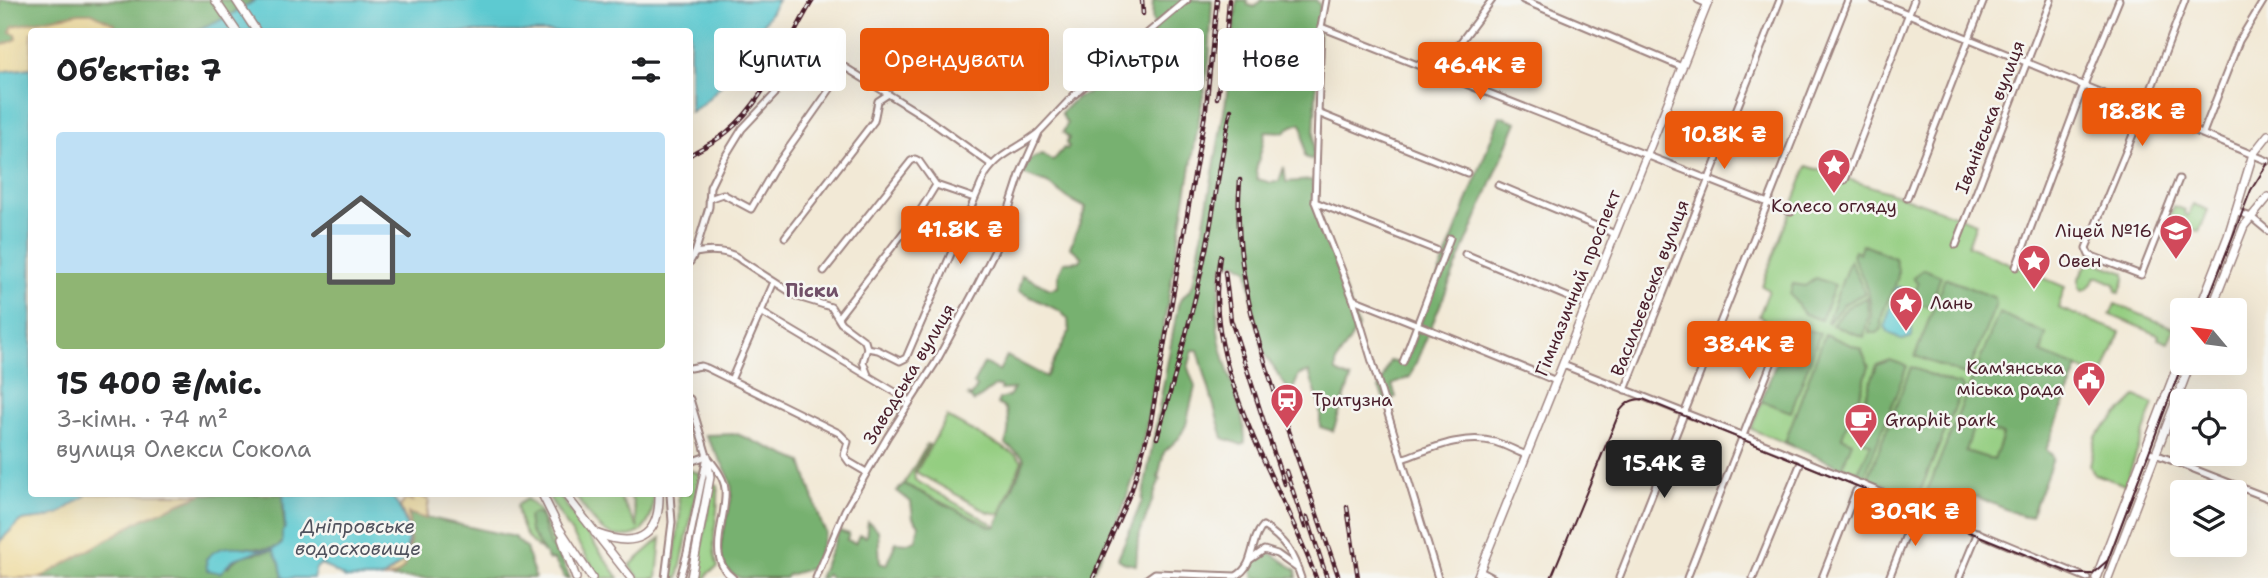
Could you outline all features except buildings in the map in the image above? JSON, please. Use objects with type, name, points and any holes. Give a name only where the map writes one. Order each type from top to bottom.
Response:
[{"type":"main road","points":[[215,0],[234,28]]},
{"type":"main road","points":[[236,0],[254,28]]},
{"type":"main road","name":"Гімназичний проспект","points":[[1478,575],[1708,2]]},
{"type":"main road","points":[[2203,298],[2253,153],[2268,135]]},
{"type":"main road","points":[[2216,298],[2244,226],[2268,197]]},
{"type":"main road","points":[[2096,578],[2174,375]]},
{"type":"main road","points":[[2108,578],[2186,375]]},
{"type":"main road","points":[[691,578],[710,477],[706,456]]},
{"type":"main road","points":[[544,497],[559,528],[576,578]]},
{"type":"main road","points":[[567,497],[631,578]]},
{"type":"main road","points":[[595,533],[624,541],[642,537],[655,522],[659,497]]},
{"type":"main road","points":[[559,528],[592,578]]},
{"type":"street","name":"Заводська вулиця","points":[[816,578],[835,528],[866,472],[954,330],[997,246],[1021,172],[1039,132],[1074,94],[1187,0]]},
{"type":"street","points":[[1326,0],[1321,27],[1315,202],[1353,299],[1438,578]]},
{"type":"street","points":[[1443,74],[1454,51],[1492,0]]},
{"type":"street","points":[[1523,0],[1682,67]]},
{"type":"street","points":[[1698,0],[1708,2]]},
{"type":"street","name":"Васильєвська вулиця","points":[[1625,390],[1780,0]]},
{"type":"street","points":[[1619,578],[1848,0]]},
{"type":"street","points":[[1874,0],[2268,160]]},
{"type":"street","points":[[1845,180],[1914,0]]},
{"type":"street","points":[[1907,198],[1984,0]]},
{"type":"street","name":"Іванівська вулиця","points":[[1956,245],[2051,0]]},
{"type":"street","points":[[2016,267],[2119,0]]},
{"type":"street","points":[[2179,179],[2141,275],[2089,255],[2086,248],[2185,0]]},
{"type":"street","points":[[2203,133],[2239,41],[2264,0]]},
{"type":"street","points":[[1321,27],[1791,212]]},
{"type":"street","points":[[846,69],[922,116],[992,165]]},
{"type":"street","points":[[693,257],[709,207],[710,187],[734,141],[753,115],[776,91]]},
{"type":"street","points":[[709,199],[723,194],[751,209],[776,166],[829,91]]},
{"type":"street","points":[[785,237],[874,121],[878,101],[887,95]]},
{"type":"street","points":[[1318,113],[1467,173]]},
{"type":"street","points":[[867,348],[878,350],[898,360],[906,358],[974,198],[992,165],[1003,154],[1024,145],[1039,132]]},
{"type":"street","points":[[824,271],[911,161],[919,160],[936,185],[974,198]]},
{"type":"street","points":[[838,316],[920,211],[936,185]]},
{"type":"street","points":[[1498,186],[1615,233]]},
{"type":"street","points":[[1315,202],[1436,250]]},
{"type":"street","points":[[2235,211],[2251,217],[2268,232]]},
{"type":"street","points":[[1403,362],[1450,239]]},
{"type":"street","points":[[695,253],[720,252],[735,255],[799,297],[826,304],[841,323],[865,341],[867,348],[863,362],[868,374]]},
{"type":"street","points":[[1465,254],[1587,305]]},
{"type":"street","points":[[731,380],[774,282]]},
{"type":"street","points":[[1353,299],[1434,329],[1454,340],[1556,381]]},
{"type":"street","points":[[761,312],[910,401]]},
{"type":"street","points":[[1687,578],[1784,331]]},
{"type":"street","points":[[1563,365],[2087,578]]},
{"type":"street","points":[[693,367],[701,366],[845,437],[848,442],[844,457],[866,472]]},
{"type":"street","points":[[693,409],[706,456],[722,479],[725,491],[719,552],[723,568],[733,578]]},
{"type":"street","points":[[1402,459],[1441,444],[1471,441],[1496,442],[1526,455]]},
{"type":"street","points":[[2145,450],[2268,498]]},
{"type":"street","points":[[693,461],[706,456]]},
{"type":"street","points":[[680,578],[706,456]]},
{"type":"street","points":[[1753,578],[1802,460]]},
{"type":"street","points":[[1822,578],[1856,491],[1863,485]]},
{"type":"street","points":[[664,578],[672,522],[670,497]]},
{"type":"street","points":[[1889,578],[1917,507]]},
{"type":"street","points":[[1148,578],[1156,573],[1242,575],[1251,559],[1258,531],[1263,526],[1280,537],[1289,547],[1301,578]]},
{"type":"street","points":[[1959,578],[1978,532]]},
{"type":"street","points":[[1251,559],[1264,550],[1277,554],[1298,569]]},
{"type":"street","points":[[1478,575],[1493,578]]},
{"type":"green space","points":[[0,0],[256,0],[201,28],[28,28],[28,68],[0,72]]},
{"type":"green space","points":[[1153,0],[1212,0],[1209,61],[1204,90],[1204,28],[1156,28],[1152,20]]},
{"type":"green space","points":[[1237,0],[1247,0],[1248,5],[1255,7],[1261,0],[1316,0],[1320,5],[1319,28],[1234,28]]},
{"type":"green space","points":[[1091,91],[1204,91],[1147,423],[1136,471],[1121,513],[1090,578],[830,578],[827,574],[824,578],[819,578],[839,531],[849,534],[847,540],[855,543],[860,535],[866,537],[868,522],[878,530],[880,563],[886,565],[896,542],[908,543],[916,540],[919,525],[913,518],[911,502],[897,491],[904,484],[991,527],[996,526],[1024,461],[1023,457],[1005,444],[1009,430],[1008,417],[1005,408],[997,404],[999,399],[1009,396],[1014,389],[1001,390],[1000,386],[995,386],[974,402],[967,395],[971,397],[977,387],[973,384],[984,363],[999,371],[1007,356],[1046,377],[1069,332],[1068,319],[1060,311],[1018,291],[1022,275],[1050,289],[1058,287],[1059,273],[1064,262],[1080,261],[1082,257],[1070,247],[1086,208],[1047,183],[1022,174],[1030,159],[1042,154],[1053,161],[1064,148],[1067,149],[1069,138],[1063,132],[1067,124],[1061,113],[1077,97]]},
{"type":"green space","points":[[1227,91],[1316,91],[1313,160],[1305,157],[1303,128],[1300,123],[1285,132],[1266,131],[1256,170],[1257,179],[1272,183],[1279,181],[1284,167],[1286,182],[1312,180],[1314,205],[1358,327],[1336,362],[1336,372],[1351,379],[1333,431],[1320,427],[1320,406],[1309,372],[1299,375],[1291,394],[1264,353],[1254,313],[1248,270],[1237,263],[1225,262],[1217,323],[1220,344],[1241,415],[1245,442],[1242,445],[1223,438],[1198,350],[1193,350],[1188,368],[1195,387],[1186,425],[1179,438],[1164,452],[1158,478],[1160,479],[1138,539],[1136,565],[1118,558],[1142,501],[1178,305],[1193,284]]},
{"type":"green space","points":[[1500,116],[1517,122],[1410,377],[1392,385],[1396,397],[1385,401],[1379,388],[1387,368],[1390,361],[1404,364]]},
{"type":"green space","points":[[1807,166],[1976,223],[1968,246],[2065,287],[2058,308],[2120,332],[2102,377],[2078,368],[2046,450],[2052,455],[2034,509],[1975,485],[1961,516],[1751,429],[1787,336],[1759,316],[1769,290],[1762,286]]},
{"type":"green space","points":[[2193,204],[2208,210],[2199,232],[2184,226],[2175,244],[2161,238],[2174,206],[2185,210],[2184,214],[2188,216]]},
{"type":"green space","points":[[1862,244],[1895,258],[1898,269],[1897,281],[1882,315],[1882,329],[1877,333],[1869,333],[1870,301],[1852,255],[1854,251],[1859,253]]},
{"type":"green space","points":[[1850,260],[1865,293],[1844,304],[1828,323],[1827,322]]},
{"type":"green space","points":[[2089,260],[2125,273],[2119,293],[2116,292],[2115,284],[2099,277],[2095,277],[2087,289],[2082,291],[2079,288],[2079,278]]},
{"type":"green space","points":[[1924,269],[1941,276],[1929,307],[1915,302],[1909,294],[1909,290],[1916,291],[1918,283],[1913,277]]},
{"type":"green space","points":[[1816,278],[1835,285],[1821,320],[1804,314],[1790,294],[1793,284],[1805,286]]},
{"type":"green space","points":[[1945,278],[1995,298],[1996,304],[1967,376],[1915,356]]},
{"type":"green space","points":[[1867,297],[1868,316],[1864,337],[1832,325],[1847,307]]},
{"type":"green space","points":[[2115,304],[2170,326],[2168,343],[2158,339],[2159,335],[2110,315]]},
{"type":"green space","points":[[1999,313],[2046,334],[2041,353],[2078,367],[2046,450],[2053,459],[2031,516],[2024,517],[1975,496],[1966,518],[1924,499]],"holes":[[[1974,425],[2003,435],[1994,460],[1966,451]]]},
{"type":"green space","points":[[1801,329],[1820,333],[1791,412],[1761,401],[1787,336]]},
{"type":"green space","points":[[1825,334],[1861,349],[1869,366],[1854,415],[1849,419],[1842,437],[1852,442],[1842,468],[1785,442]]},
{"type":"green space","points":[[1890,360],[1907,366],[1864,477],[1846,470],[1847,468],[1858,472],[1871,444],[1862,440],[1864,426],[1860,412],[1877,365]]},
{"type":"green space","points":[[1911,367],[1954,384],[1961,384],[1963,388],[1919,494],[1914,497],[1868,478]]},
{"type":"green space","points":[[2136,397],[2154,404],[2125,485],[2094,474],[2090,466],[2096,436]]},
{"type":"green space","points":[[947,417],[1016,455],[1022,461],[1000,514],[988,512],[916,472]]},
{"type":"green space","points":[[737,434],[802,462],[826,532],[813,568],[785,578],[741,578],[728,571],[722,561],[722,536],[729,508],[731,484],[724,466],[705,435]]},
{"type":"green space","points":[[927,444],[929,445],[914,472],[915,480],[996,526],[991,527],[904,484]]},
{"type":"green space","points":[[693,471],[700,474],[678,578],[672,578],[680,513],[678,497],[693,497]]},
{"type":"green space","points":[[716,484],[718,496],[714,547],[718,567],[708,573],[706,578],[696,578],[713,485]]},
{"type":"green space","points":[[84,497],[284,497],[284,534],[278,547],[226,548],[206,559],[228,567],[243,556],[274,550],[283,578],[0,578],[0,541],[60,513]]},
{"type":"green space","points":[[549,497],[560,497],[619,578],[600,578]]},
{"type":"green space","points":[[576,497],[620,497],[638,528],[630,497],[653,497],[647,523],[643,529],[631,536],[616,536],[606,532]]},
{"type":"green space","points":[[527,499],[539,510],[564,565],[549,544],[540,515],[530,531],[543,551],[531,542],[524,532],[517,505]]},
{"type":"green space","points":[[408,513],[514,537],[526,548],[535,578],[391,578],[404,564],[410,549]]},
{"type":"green space","points":[[534,513],[540,515],[549,544],[570,578],[565,578],[554,560],[549,560],[530,531],[528,517]]},
{"type":"green space","points":[[661,538],[657,578],[640,578],[629,566]]},
{"type":"green space","points":[[1266,553],[1273,554],[1296,570],[1297,578],[1253,578],[1253,572],[1250,570],[1258,558]]},
{"type":"sand","points":[[79,13],[92,13],[114,24],[116,28],[28,28],[28,68],[0,72],[0,46],[17,39],[16,34],[10,32],[13,26]]},
{"type":"sand","points":[[84,497],[195,497],[143,519],[40,578],[0,578],[0,541],[20,521],[60,513]]},
{"type":"sand","points":[[410,497],[429,500],[426,519],[408,513],[410,544],[406,563],[401,571],[393,576],[382,578],[392,572],[405,556],[408,547],[407,528],[400,507],[405,500],[413,501]]},
{"type":"water","points":[[256,0],[778,0],[761,28],[714,28],[716,91],[693,110],[693,28],[203,28]]},
{"type":"water","points":[[28,68],[28,497],[84,497],[60,513],[20,521],[0,541],[0,72]]},
{"type":"water","points":[[1896,289],[1904,289],[1912,331],[1912,337],[1903,340],[1889,333],[1885,326]]},
{"type":"water","name":"Дніпровське водосховище","points":[[283,497],[392,497],[404,517],[408,534],[406,552],[403,562],[382,578],[346,578],[321,564],[316,568],[313,578],[283,578],[280,563],[273,550],[259,551],[234,559],[220,573],[207,570],[206,559],[215,551],[235,547],[274,548],[282,544],[285,528]]},
{"type":"tram line","points":[[2209,298],[2251,190],[2268,163]]},
{"type":"tram line","points":[[2105,568],[2178,375]]},
{"type":"tram line","points":[[1551,578],[1620,411],[1630,402],[1643,399],[2073,574],[2092,574],[2107,561]]},
{"type":"railway","points":[[693,153],[727,132],[754,104],[813,0]]},
{"type":"railway","points":[[1142,0],[1143,14]]},
{"type":"railway","points":[[1093,578],[1132,489],[1150,426],[1206,108],[1217,0]]},
{"type":"railway","points":[[1217,98],[1229,0]]},
{"type":"railway","points":[[1157,438],[1200,277],[1231,110]]},
{"type":"railway","points":[[1240,180],[1240,244],[1250,307],[1267,369],[1339,578]]},
{"type":"railway","points":[[1220,256],[1217,298],[1221,340],[1232,381],[1316,578]]},
{"type":"railway","points":[[1225,272],[1231,320],[1284,484]]},
{"type":"railway","points":[[1286,471],[1305,527]]},
{"type":"railway","points":[[1347,507],[1358,578]]},
{"type":"railway","points":[[1307,517],[1327,578]]},
{"type":"place","name":"Колесо огляду","points":[[1834,195]]},
{"type":"place","name":"Ліцей №16","points":[[2176,261]]},
{"type":"place","name":"Овен","points":[[2034,291]]},
{"type":"place","name":"Лань","points":[[1906,333]]},
{"type":"place","name":"Кам'янська міська рада","points":[[2089,408]]},
{"type":"place","name":"Тритузна","points":[[1287,430]]},
{"type":"place","name":"Graphit park","points":[[1861,450]]},
{"type":"district","name":"Піски","points":[[812,290]]}]
